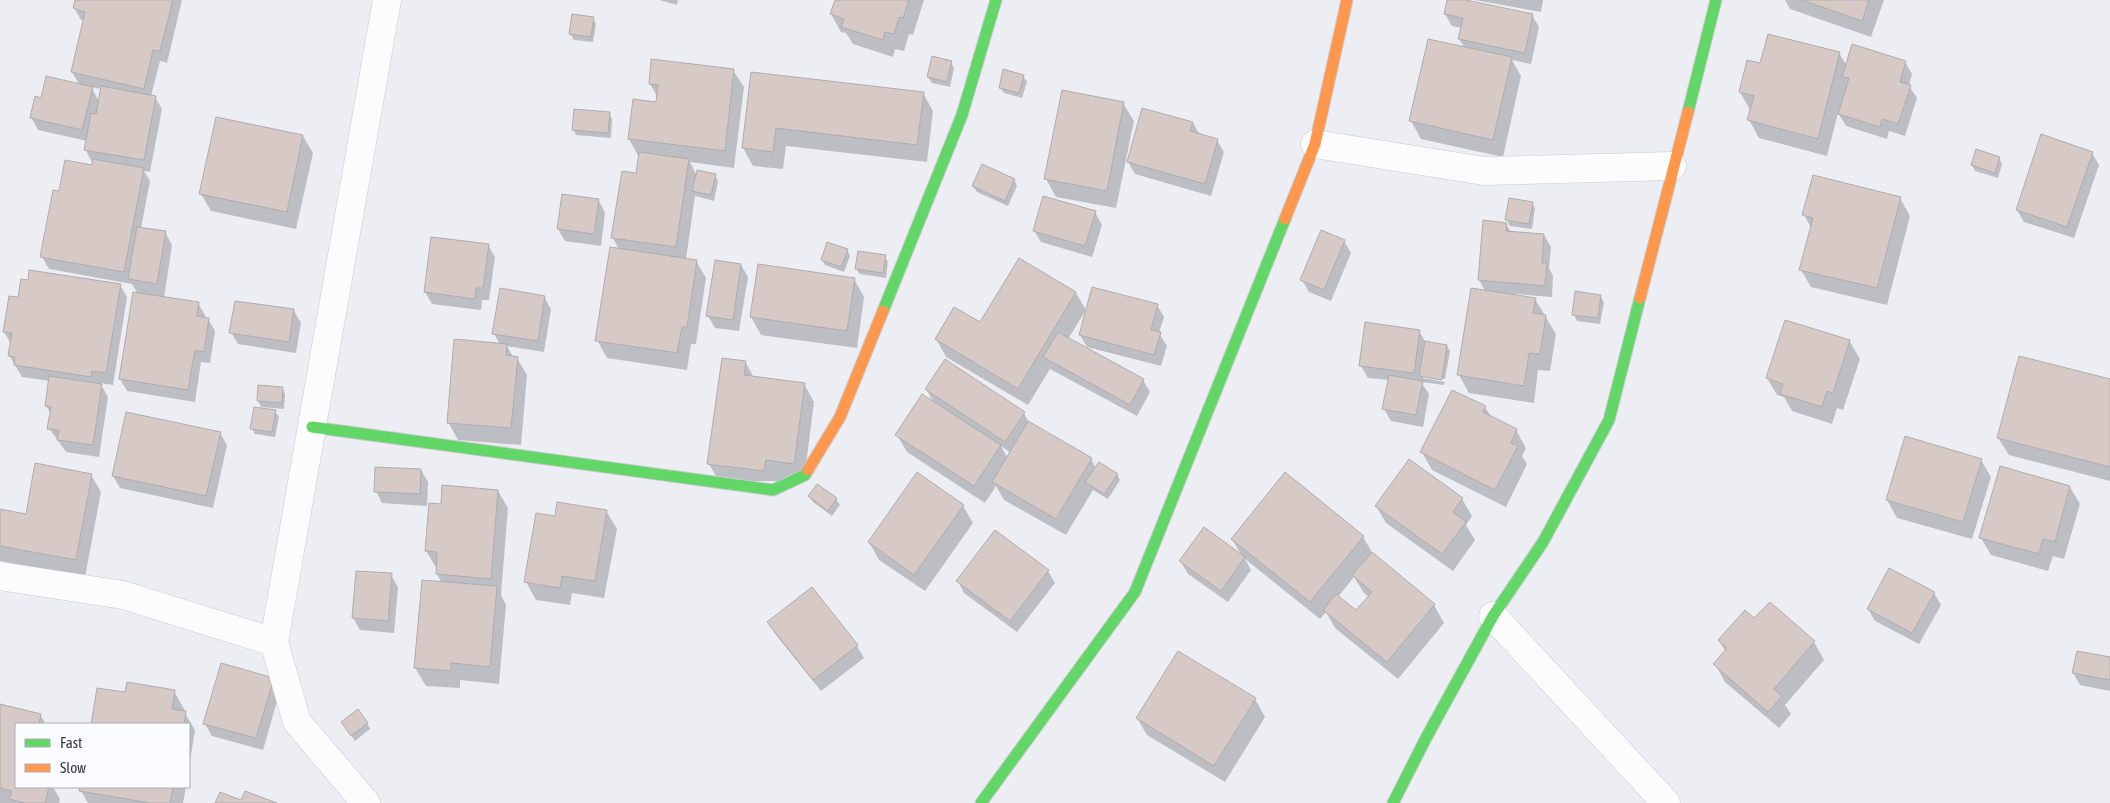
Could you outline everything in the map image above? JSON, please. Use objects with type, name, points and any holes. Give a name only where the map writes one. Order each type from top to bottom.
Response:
[{"type":"street","points":[[366,803],[297,722],[274,642],[387,0]]},
{"type":"street","points":[[312,427],[773,490],[805,475],[840,417],[958,124],[996,0]]},
{"type":"street","points":[[981,803],[1135,592],[1314,144],[1347,0]]},
{"type":"street","points":[[1393,803],[1426,738],[1493,616],[1543,542],[1609,420],[1672,166],[1716,0]]},
{"type":"street","points":[[1314,144],[1484,171],[1672,166]]},
{"type":"street","points":[[0,576],[123,595],[274,642]]},
{"type":"street","points":[[1493,616],[1666,803]]},
{"type":"building","points":[[75,0],[173,0],[160,51],[153,50],[144,89],[71,72],[85,12],[73,8]]},
{"type":"building","points":[[835,0],[909,0],[903,18],[899,17],[894,34],[885,32],[883,40],[841,27],[844,19],[830,14]]},
{"type":"building","points":[[1447,0],[1466,0],[1533,14],[1525,53],[1458,39],[1463,18],[1444,14]]},
{"type":"building","points":[[1802,0],[1869,0],[1862,21]]},
{"type":"building","points":[[572,14],[594,17],[591,37],[569,34]]},
{"type":"building","points":[[1768,34],[1840,52],[1818,139],[1747,120],[1754,96],[1739,92],[1747,60],[1760,63]]},
{"type":"building","points":[[1428,39],[1512,57],[1493,140],[1409,121]]},
{"type":"building","points":[[1852,44],[1906,61],[1900,82],[1911,85],[1898,124],[1882,119],[1880,127],[1838,114],[1849,78],[1842,77]]},
{"type":"building","points":[[932,56],[952,61],[947,82],[927,77]]},
{"type":"building","points":[[651,59],[734,69],[725,151],[628,139],[633,99],[656,102],[658,85],[649,84]]},
{"type":"building","points":[[1003,69],[1024,75],[1019,93],[999,88]]},
{"type":"building","points":[[751,72],[924,92],[917,145],[776,128],[773,152],[742,148]]},
{"type":"building","points":[[46,76],[93,87],[82,130],[30,118],[35,96],[41,98]]},
{"type":"building","points":[[101,86],[156,96],[144,160],[84,150],[91,113],[96,114]]},
{"type":"building","points":[[1062,90],[1124,102],[1107,191],[1044,179]]},
{"type":"building","points":[[1142,108],[1193,122],[1190,131],[1218,139],[1205,184],[1127,162]]},
{"type":"building","points":[[574,109],[610,112],[608,133],[572,130]]},
{"type":"building","points":[[216,117],[303,135],[287,212],[199,194]]},
{"type":"building","points":[[2041,134],[2093,152],[2067,227],[2016,210]]},
{"type":"building","points":[[1976,149],[2000,157],[1995,173],[1971,165]]},
{"type":"building","points":[[639,152],[689,159],[676,247],[611,238],[622,171],[636,173]]},
{"type":"building","points":[[93,159],[144,168],[124,272],[40,257],[53,190],[59,191],[65,160],[92,165]]},
{"type":"building","points":[[982,164],[1015,179],[1005,201],[972,186]]},
{"type":"building","points":[[697,170],[716,174],[711,195],[692,191]]},
{"type":"building","points":[[1813,175],[1901,197],[1877,288],[1799,270],[1813,218],[1802,215]]},
{"type":"building","points":[[562,194],[599,199],[594,234],[557,229]]},
{"type":"building","points":[[1043,196],[1096,211],[1085,246],[1033,231]]},
{"type":"building","points":[[1509,198],[1533,202],[1529,224],[1505,220]]},
{"type":"building","points":[[1483,220],[1507,223],[1506,231],[1544,234],[1542,263],[1547,263],[1545,286],[1478,280]]},
{"type":"building","points":[[137,227],[166,231],[157,284],[128,279]]},
{"type":"building","points":[[1321,230],[1345,240],[1324,290],[1300,280]]},
{"type":"building","points":[[431,237],[489,244],[483,288],[476,288],[475,299],[424,292]]},
{"type":"building","points":[[827,242],[848,249],[841,267],[821,260]]},
{"type":"building","points":[[610,247],[697,260],[687,327],[682,327],[677,353],[595,341]]},
{"type":"building","points":[[858,251],[886,255],[883,273],[855,269]]},
{"type":"building","points":[[1019,258],[1076,292],[1018,389],[935,339],[954,307],[980,322]]},
{"type":"building","points":[[715,260],[741,264],[733,320],[706,316]]},
{"type":"building","points":[[758,264],[855,278],[847,331],[750,317]]},
{"type":"building","points":[[29,270],[121,284],[106,373],[92,371],[91,377],[14,365],[15,357],[8,356],[12,333],[3,332],[9,296],[18,297],[21,279],[28,280]]},
{"type":"building","points":[[1092,287],[1158,304],[1151,330],[1161,332],[1154,355],[1079,335]]},
{"type":"building","points":[[500,288],[545,296],[538,341],[492,334]]},
{"type":"building","points":[[1471,288],[1536,298],[1533,313],[1546,315],[1540,354],[1529,353],[1524,386],[1457,375]]},
{"type":"building","points":[[1575,291],[1601,295],[1598,318],[1572,315]]},
{"type":"building","points":[[133,292],[199,302],[197,316],[209,318],[204,352],[195,350],[188,390],[119,379]]},
{"type":"building","points":[[235,301],[294,309],[289,342],[229,333]]},
{"type":"building","points":[[1785,320],[1850,340],[1833,393],[1827,391],[1822,407],[1780,394],[1783,384],[1766,378]]},
{"type":"building","points":[[1365,322],[1420,330],[1414,373],[1359,366]]},
{"type":"building","points":[[1058,332],[1144,379],[1130,405],[1043,357]]},
{"type":"building","points":[[454,339],[507,344],[506,355],[518,357],[511,428],[447,423]]},
{"type":"building","points":[[1425,341],[1447,345],[1442,380],[1419,376]]},
{"type":"building","points":[[2019,356],[2110,379],[2110,467],[1997,438]]},
{"type":"building","points":[[722,358],[746,361],[744,375],[805,383],[794,464],[766,460],[764,471],[707,464]]},
{"type":"building","points":[[945,359],[1025,412],[1005,442],[925,389]]},
{"type":"building","points":[[1389,375],[1423,381],[1416,415],[1382,409]]},
{"type":"building","points":[[49,376],[102,384],[93,445],[57,440],[59,430],[47,429],[51,407],[45,406]]},
{"type":"building","points":[[258,385],[283,387],[282,403],[257,401]]},
{"type":"building","points":[[1452,390],[1486,406],[1483,412],[1517,429],[1511,443],[1518,446],[1495,490],[1420,452]]},
{"type":"building","points":[[922,394],[1001,445],[974,486],[895,435]]},
{"type":"building","points":[[254,407],[276,410],[272,432],[250,429]]},
{"type":"building","points":[[126,412],[221,432],[206,496],[112,476]]},
{"type":"building","points":[[1028,421],[1092,458],[1056,519],[992,482]]},
{"type":"building","points":[[1905,436],[1982,459],[1963,522],[1886,500]]},
{"type":"building","points":[[1409,459],[1463,498],[1453,512],[1466,522],[1442,554],[1375,506]]},
{"type":"building","points":[[1099,462],[1118,474],[1104,494],[1085,482]]},
{"type":"building","points":[[35,463],[92,474],[76,560],[0,546],[0,509],[26,514]]},
{"type":"building","points":[[2000,466],[2070,486],[2055,542],[2043,539],[2039,554],[1979,538]]},
{"type":"building","points":[[375,467],[421,469],[420,494],[374,492]]},
{"type":"building","points":[[917,472],[964,505],[914,575],[868,542]]},
{"type":"building","points":[[1285,472],[1364,536],[1310,602],[1231,539]]},
{"type":"building","points":[[817,484],[837,498],[828,511],[808,496]]},
{"type":"building","points":[[442,485],[498,490],[491,579],[436,574],[437,552],[425,551],[429,503],[441,504]]},
{"type":"building","points":[[557,502],[607,510],[595,581],[562,576],[560,588],[524,582],[536,513],[555,516]]},
{"type":"building","points":[[1204,527],[1245,557],[1221,591],[1179,561]]},
{"type":"building","points":[[995,530],[1049,570],[1010,621],[956,581]]},
{"type":"building","points":[[1372,552],[1435,604],[1387,662],[1323,610],[1336,594],[1356,610],[1372,592],[1352,575]]},
{"type":"building","points":[[1889,568],[1935,592],[1912,633],[1867,609]]},
{"type":"building","points":[[356,571],[392,573],[388,621],[352,618]]},
{"type":"building","points":[[422,580],[497,586],[490,667],[451,663],[451,671],[414,668]]},
{"type":"building","points":[[812,587],[858,645],[813,680],[767,622]]},
{"type":"building","points":[[1770,602],[1815,641],[1774,689],[1782,696],[1768,712],[1713,664],[1727,648],[1718,640],[1745,610],[1754,618]]},
{"type":"building","points":[[1178,651],[1256,698],[1214,766],[1136,718]]},
{"type":"building","points":[[2077,651],[2110,657],[2110,680],[2072,673]]},
{"type":"building","points":[[221,663],[274,678],[256,738],[203,724]]},
{"type":"building","points":[[127,682],[175,690],[172,709],[186,711],[184,723],[91,723],[97,688],[125,692]]},
{"type":"building","points":[[0,704],[41,714],[39,723],[15,723],[15,788],[49,788],[45,803],[25,803],[9,799],[12,791],[0,788]]},
{"type":"building","points":[[358,709],[368,723],[351,736],[341,722]]},
{"type":"building","points":[[80,788],[173,788],[170,803],[151,803],[79,791]]},
{"type":"building","points":[[245,791],[277,803],[215,803],[220,792],[241,800]]},
{"type":"traffic: fast","points":[[883,311],[962,115],[996,0]]},
{"type":"traffic: fast","points":[[1688,112],[1716,0]]},
{"type":"traffic: fast","points":[[981,803],[1135,592],[1285,219]]},
{"type":"traffic: fast","points":[[1393,803],[1426,738],[1493,616],[1543,542],[1609,420],[1640,298]]},
{"type":"traffic: fast","points":[[312,427],[773,490],[805,475],[808,470]]},
{"type":"traffic: slow","points":[[1285,219],[1315,144],[1347,0]]},
{"type":"traffic: slow","points":[[1640,298],[1688,112]]},
{"type":"traffic: slow","points":[[808,470],[840,417],[883,311]]}]
